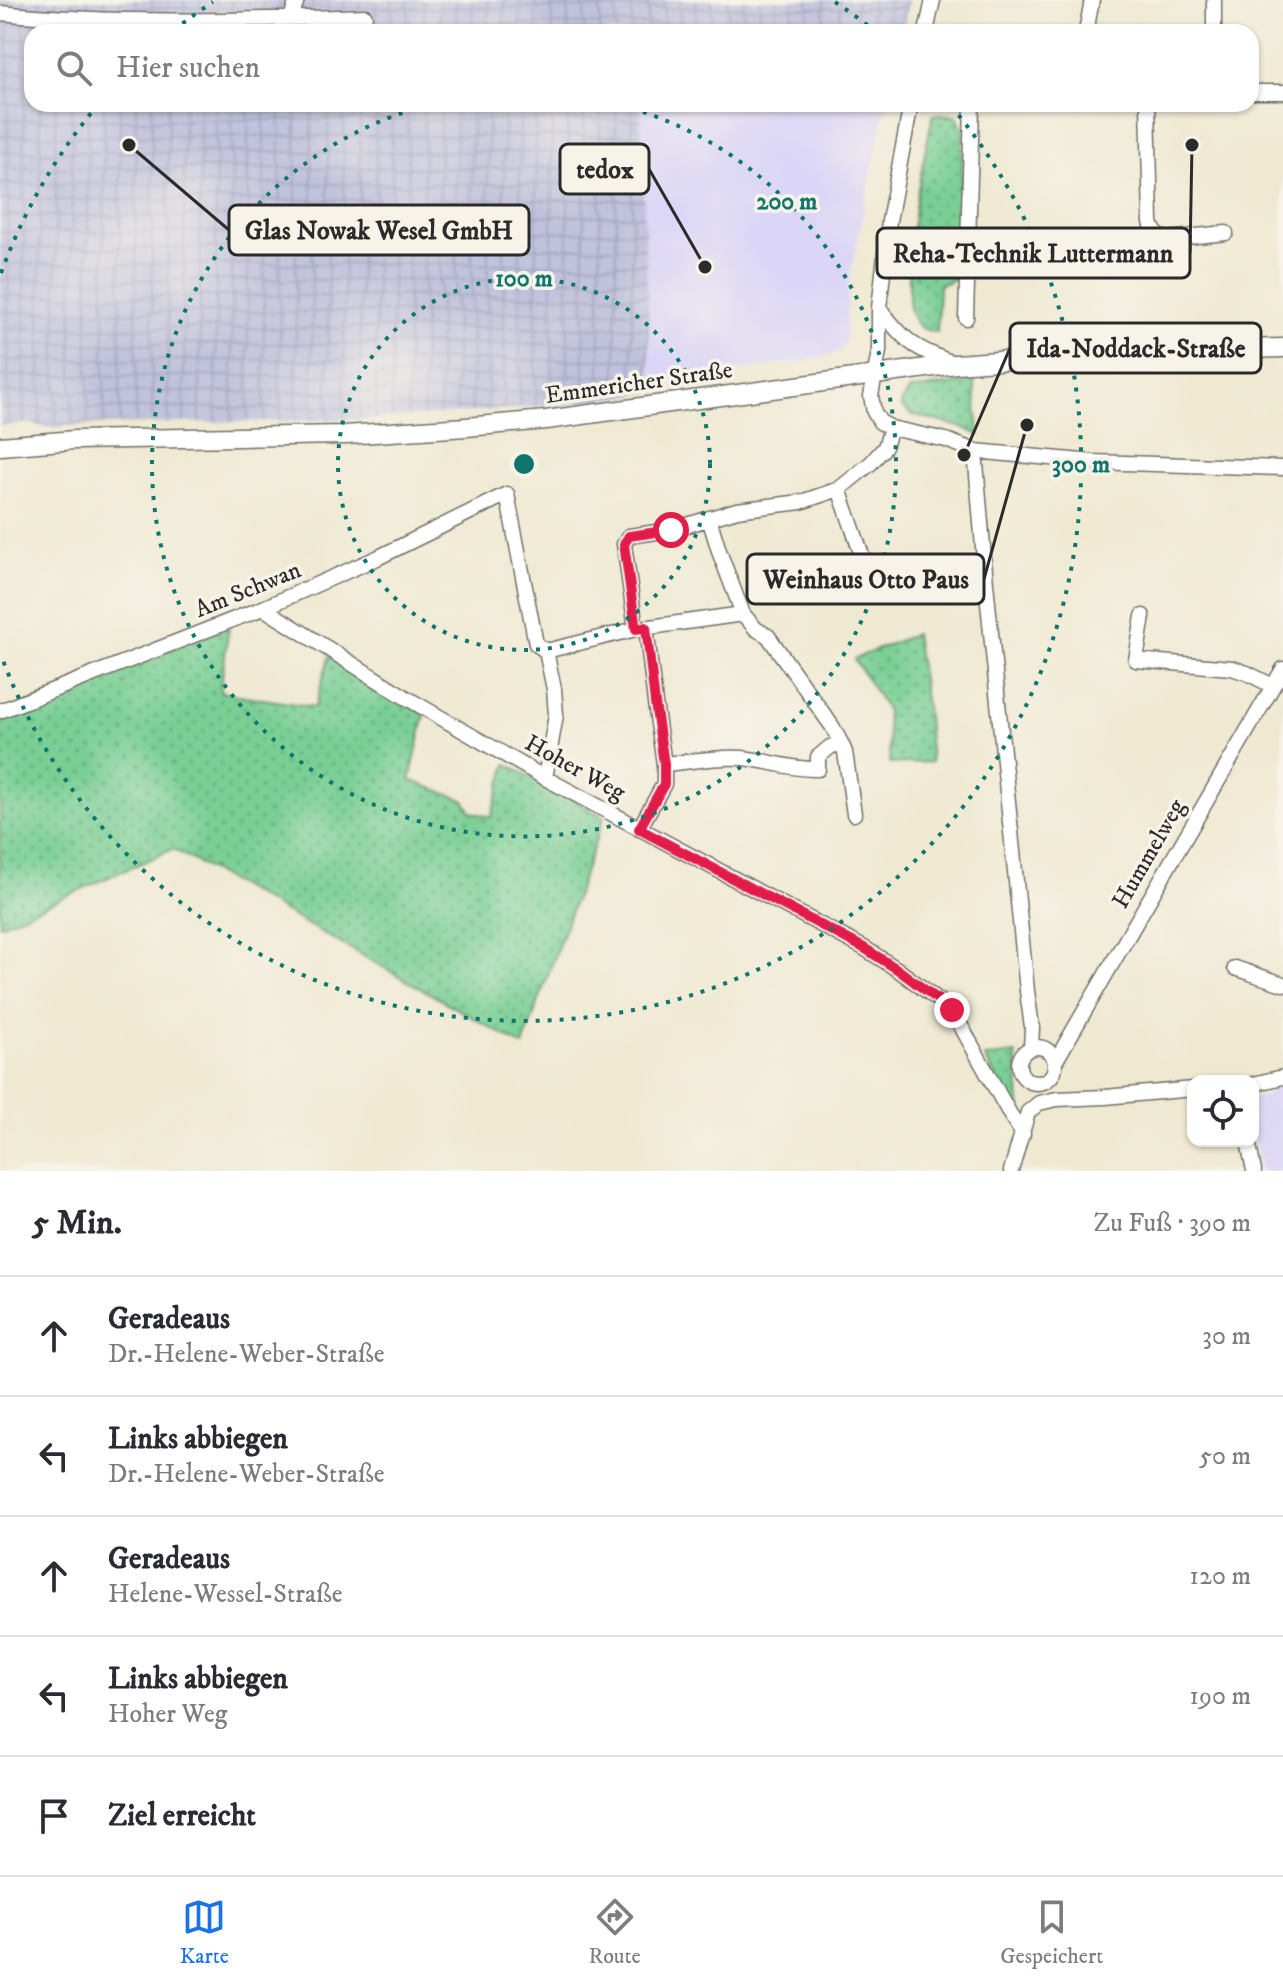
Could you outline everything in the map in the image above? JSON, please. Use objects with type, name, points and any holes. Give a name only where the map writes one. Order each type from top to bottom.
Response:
[{"type":"main road","name":"Emmericher Straße","points":[[0,446],[75,440],[345,435],[519,422],[956,364],[1106,353],[1283,348]]},
{"type":"street","points":[[291,18],[297,0]]},
{"type":"street","points":[[928,24],[933,0]]},
{"type":"street","points":[[1088,24],[1092,0]]},
{"type":"street","points":[[1214,0],[1214,24]]},
{"type":"street","points":[[0,13],[49,18],[174,22],[365,16]]},
{"type":"street","points":[[1259,92],[1283,92]]},
{"type":"street","points":[[909,112],[889,221],[879,308],[879,351],[871,396],[880,422],[891,428],[946,440],[975,451],[1093,462],[1283,468]]},
{"type":"street","points":[[966,318],[972,112]]},
{"type":"street","points":[[1148,112],[1153,230],[1167,239],[1226,233]]},
{"type":"street","points":[[879,308],[907,342],[956,364]]},
{"type":"street","points":[[639,829],[664,784],[664,764],[624,544],[629,536],[671,530],[737,510],[801,502],[839,489],[885,447],[891,428]]},
{"type":"street","points":[[975,451],[1032,1027],[1031,1048]]},
{"type":"street","points":[[839,489],[872,584]]},
{"type":"street","name":"Am Schwan","points":[[0,711],[263,608],[365,564],[507,494],[536,644],[546,651]]},
{"type":"street","points":[[709,518],[743,614],[756,629],[768,636],[841,743],[854,814]]},
{"type":"street","name":"Hoher Weg","points":[[263,608],[405,697],[545,778],[864,948],[897,969],[952,1010],[1023,1134]]},
{"type":"street","points":[[545,778],[556,715],[546,651],[641,628],[743,614]]},
{"type":"street","points":[[1143,616],[1136,660],[1232,668],[1273,686]]},
{"type":"street","name":"Hummelweg","points":[[1055,1062],[1283,669]]},
{"type":"street","points":[[811,769],[818,757],[841,743]]},
{"type":"street","points":[[664,764],[738,757],[811,769],[847,767]]},
{"type":"street","points":[[1235,968],[1283,984]]},
{"type":"street","points":[[1042,1047],[1055,1062],[1052,1075],[1046,1081],[1030,1082],[1024,1078],[1019,1066],[1022,1055],[1031,1048],[1042,1047]]},
{"type":"street","points":[[1259,1083],[1283,1077]]},
{"type":"street","points":[[1011,1171],[1028,1112],[1039,1103],[1187,1090]]},
{"type":"street","points":[[1249,1147],[1254,1171]]},
{"type":"shaded area","points":[[0,0],[909,0],[904,24],[24,24],[24,112],[640,112],[651,391],[567,404],[372,419],[45,428],[30,423],[0,426]]},
{"type":"shaded area","points":[[640,112],[884,112],[849,280],[845,343],[841,350],[805,361],[690,376],[651,387]]},
{"type":"shaded area","points":[[1283,1087],[1283,1171],[1261,1171],[1256,1147],[1259,1147],[1259,1098]]},
{"type":"green space","points":[[933,115],[957,116],[963,130],[958,278],[939,285],[937,332],[920,326],[911,314],[909,265],[924,157]]},
{"type":"green space","points":[[974,381],[979,435],[911,414],[901,406],[910,390]]},
{"type":"green space","points":[[229,627],[220,692],[315,707],[329,657],[425,714],[410,780],[464,800],[471,812],[491,817],[507,764],[604,817],[523,1046],[173,849],[0,925],[0,714]]},
{"type":"green space","points":[[915,634],[931,762],[890,764],[886,709],[854,659]]},
{"type":"green space","points":[[1016,1054],[1021,1113],[1014,1114],[985,1057]]},
{"type":"place","name":"Glas Nowak Wesel GmbH","points":[[129,145]]},
{"type":"place","name":"Reha-Technik Luttermann","points":[[1192,145]]},
{"type":"place","name":"tedox","points":[[705,267]]},
{"type":"place","name":"Weinhaus Otto Paus","points":[[1027,425]]},
{"type":"place","name":"Ida-Noddack-Straße","points":[[964,455]]},
{"type":"route","points":[[671,530],[629,536],[624,544],[636,629],[646,627],[664,764],[664,784],[639,829],[864,948],[952,1010]]}]
